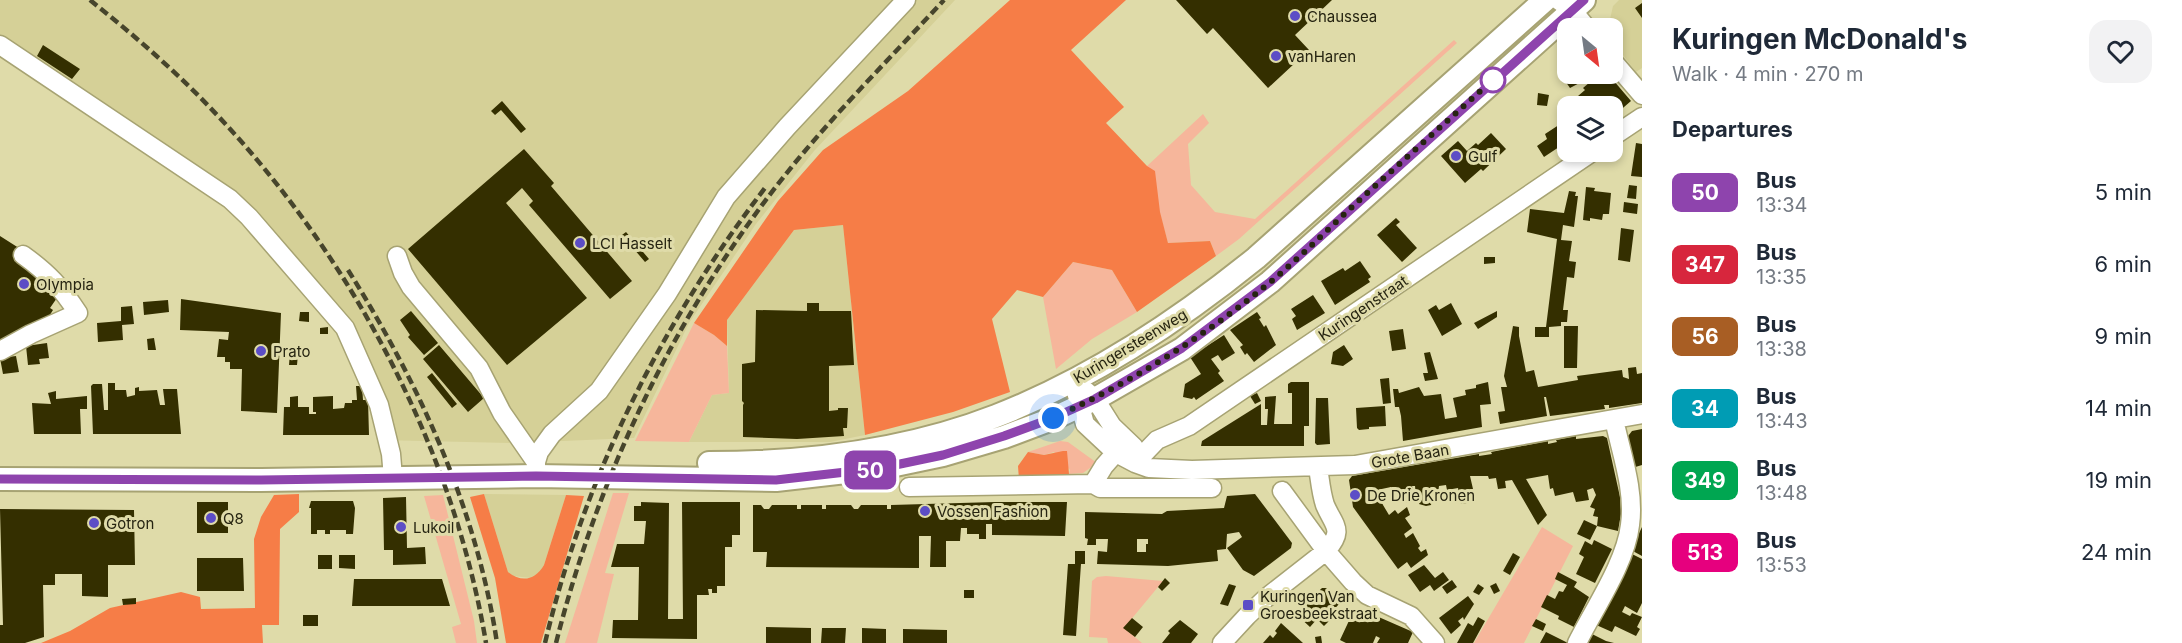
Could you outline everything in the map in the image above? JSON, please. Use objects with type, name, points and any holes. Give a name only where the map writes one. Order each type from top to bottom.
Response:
[{"type":"main road","name":"Kuringersteenweg","points":[[0,479],[536,469],[780,461],[852,453],[927,438],[996,416],[1073,381],[1161,329],[1206,298],[1256,258],[1545,0]]},
{"type":"main road","name":"Kuringersteenweg","points":[[536,469],[776,480],[881,468],[943,455],[1004,436],[1087,403],[1182,348],[1270,282],[1571,3]]},
{"type":"main road","name":"Kuringersteenweg","points":[[0,464],[393,471]]},
{"type":"street","points":[[536,469],[539,452],[552,434],[599,391],[667,294],[726,197],[787,127],[906,0]]},
{"type":"street","points":[[1571,3],[1581,18]]},
{"type":"street","points":[[0,45],[230,200],[249,217],[345,328],[379,405],[393,471]]},
{"type":"street","points":[[1623,73],[1642,95]]},
{"type":"street","points":[[1623,130],[1642,117]]},
{"type":"street","name":"Kuringenstraat","points":[[1139,459],[1157,440],[1189,426],[1577,162]]},
{"type":"street","points":[[0,351],[78,313],[63,289],[46,272],[23,255]]},
{"type":"street","points":[[398,256],[403,273],[411,287],[479,368],[502,413],[536,469]]},
{"type":"street","name":"Grote Baan","points":[[1073,381],[1087,403],[1085,424],[1149,468],[1355,465],[1642,414]]},
{"type":"street","points":[[1577,643],[1624,550],[1629,530],[1631,507],[1614,419]]},
{"type":"street","points":[[1093,484],[1104,466],[1121,447]]},
{"type":"street","points":[[1222,643],[1266,598],[1334,543],[1337,532],[1322,495],[1318,467]]},
{"type":"street","points":[[909,487],[1093,484],[1100,488],[1212,488]]},
{"type":"street","points":[[1282,491],[1326,551],[1353,582],[1367,595],[1411,616],[1435,643]]},
{"type":"shaded area","points":[[0,0],[955,0],[814,151],[756,224],[689,323],[634,438],[514,443],[380,440],[376,415],[335,326],[238,215],[0,55]]},
{"type":"shaded area","points":[[1010,0],[1126,0],[1071,50],[1124,107],[1106,123],[1147,166],[1155,171],[1160,212],[1168,243],[1210,241],[1216,256],[1137,312],[1112,270],[1073,262],[1043,297],[1017,290],[992,319],[1010,392],[953,412],[865,435],[843,225],[794,230],[727,320],[727,346],[694,323],[778,201],[823,150],[908,91]]},
{"type":"shaded area","points":[[1619,0],[1642,0],[1642,68],[1636,72],[1623,55],[1623,18],[1610,18],[1613,6]]},
{"type":"shaded area","points":[[1454,40],[1457,43],[1239,239],[1216,256],[1210,241],[1168,243],[1147,166],[1203,114],[1209,123],[1188,144],[1191,185],[1215,212],[1255,219]]},
{"type":"shaded area","points":[[843,225],[865,435],[830,442],[689,442],[712,395],[729,393],[727,320],[794,230]]},
{"type":"shaded area","points":[[1073,262],[1112,270],[1137,312],[1092,339],[1056,369],[1043,297]]},
{"type":"shaded area","points":[[694,323],[727,346],[729,393],[712,395],[689,442],[635,441]]},
{"type":"shaded area","points":[[1060,441],[1068,442],[1097,463],[1083,473],[1069,474],[1070,470],[1054,452],[1044,455],[1028,452]]},
{"type":"shaded area","points":[[1067,451],[1069,474],[1019,480],[1018,466],[1028,452],[1044,455]]},
{"type":"shaded area","points":[[613,493],[629,493],[605,573],[614,574],[597,643],[565,643]]},
{"type":"shaded area","points":[[299,494],[299,512],[280,529],[279,625],[262,625],[263,643],[41,643],[70,631],[110,608],[181,592],[200,597],[201,609],[255,608],[254,539],[261,517],[274,495]]},
{"type":"shaded area","points":[[484,494],[566,495],[544,565],[539,574],[531,578],[513,576],[508,572]]},
{"type":"shaded area","points":[[484,494],[508,572],[523,579],[537,574],[544,565],[566,495],[584,496],[541,643],[506,643],[495,578],[470,497]]},
{"type":"shaded area","points":[[443,495],[474,621],[477,643],[456,643],[452,627],[461,624],[424,496]]},
{"type":"shaded area","points":[[1542,527],[1573,546],[1524,643],[1474,643]]},
{"type":"shaded area","points":[[1097,577],[1163,581],[1124,628],[1142,643],[1108,643],[1107,638],[1089,637],[1092,581]]},
{"type":"building","points":[[1176,0],[1332,0],[1295,35],[1309,50],[1268,88],[1213,28],[1207,34]]},
{"type":"building","points":[[1642,3],[1642,18],[1635,8]]},
{"type":"building","points":[[43,45],[80,69],[72,79],[37,56]]},
{"type":"building","points":[[1588,84],[1617,84],[1631,101],[1623,108],[1623,96],[1578,96],[1585,90],[1583,88]]},
{"type":"building","points":[[1538,93],[1549,95],[1547,106],[1537,105]]},
{"type":"building","points":[[502,101],[526,129],[521,133],[501,110],[495,115],[491,111]]},
{"type":"building","points":[[1557,126],[1557,148],[1544,157],[1537,146],[1547,139],[1545,134]]},
{"type":"building","points":[[1491,133],[1506,149],[1483,171],[1481,169],[1465,183],[1441,156],[1458,141],[1467,151]]},
{"type":"building","points":[[1636,143],[1642,144],[1642,177],[1631,176]]},
{"type":"building","points":[[524,149],[554,183],[551,186],[632,281],[610,299],[529,205],[533,201],[522,188],[506,203],[587,298],[507,365],[408,249]]},
{"type":"building","points":[[1629,185],[1637,186],[1636,199],[1627,198]]},
{"type":"building","points":[[1586,187],[1595,188],[1594,191],[1611,193],[1609,214],[1603,214],[1602,220],[1590,218],[1590,221],[1583,220]]},
{"type":"building","points":[[1569,191],[1576,192],[1575,196],[1578,196],[1574,227],[1563,225],[1561,240],[1572,241],[1569,261],[1576,262],[1574,278],[1567,277],[1563,310],[1568,310],[1567,322],[1561,322],[1561,326],[1549,327],[1549,337],[1535,337],[1535,327],[1546,327],[1557,239],[1527,232],[1530,209],[1564,213]]},
{"type":"building","points":[[1624,202],[1638,204],[1637,214],[1623,212]]},
{"type":"building","points":[[1396,218],[1400,222],[1396,225],[1417,248],[1402,262],[1377,235]]},
{"type":"building","points":[[1621,228],[1634,230],[1630,262],[1618,260]]},
{"type":"building","points":[[626,232],[649,259],[645,262],[622,235]]},
{"type":"building","name":"Olympia","points":[[0,236],[22,250],[59,295],[50,308],[53,310],[46,321],[42,319],[39,324],[0,342]]},
{"type":"building","points":[[1484,257],[1495,257],[1495,263],[1484,264]]},
{"type":"building","points":[[1360,261],[1371,277],[1368,279],[1370,282],[1335,305],[1321,281],[1343,268],[1345,271]]},
{"type":"building","points":[[1313,295],[1325,313],[1297,330],[1292,319],[1296,316],[1291,309]]},
{"type":"building","name":"Prato","points":[[181,299],[281,313],[277,413],[241,411],[242,369],[230,369],[230,362],[225,362],[225,357],[217,357],[219,339],[228,340],[229,332],[180,330]]},
{"type":"building","points":[[168,300],[169,312],[144,315],[143,302]]},
{"type":"building","points":[[807,303],[819,303],[819,311],[851,311],[854,365],[829,366],[829,411],[848,408],[847,428],[843,428],[844,436],[797,439],[743,437],[742,364],[755,362],[756,310],[807,311]]},
{"type":"building","points":[[1451,303],[1462,324],[1442,336],[1428,310],[1436,305],[1439,310]]},
{"type":"building","points":[[132,306],[134,324],[122,325],[123,340],[98,342],[97,323],[121,321],[121,307]]},
{"type":"building","points":[[411,311],[438,343],[424,355],[408,337],[410,335],[400,320]]},
{"type":"building","points":[[1497,311],[1497,317],[1478,329],[1474,323]]},
{"type":"building","points":[[300,312],[309,312],[309,322],[299,321]]},
{"type":"building","points":[[1257,312],[1276,345],[1254,362],[1247,353],[1245,355],[1240,347],[1243,345],[1230,330]]},
{"type":"building","points":[[1513,326],[1519,327],[1526,372],[1534,370],[1538,387],[1578,380],[1577,376],[1622,370],[1623,377],[1629,379],[1628,368],[1636,367],[1637,374],[1642,373],[1642,403],[1609,408],[1609,405],[1604,405],[1605,409],[1550,416],[1546,397],[1544,397],[1547,416],[1500,424],[1498,412],[1505,411],[1501,387],[1507,387],[1504,376]]},
{"type":"building","points":[[1564,326],[1578,326],[1577,368],[1564,368]]},
{"type":"building","points":[[328,327],[328,334],[320,334],[320,328]]},
{"type":"building","points":[[1403,329],[1406,349],[1392,351],[1389,331]]},
{"type":"building","points":[[1224,335],[1235,353],[1222,361],[1218,355],[1211,359],[1224,381],[1196,400],[1194,397],[1192,399],[1183,397],[1185,384],[1201,374],[1190,357]]},
{"type":"building","points":[[154,338],[156,350],[148,350],[147,339]]},
{"type":"building","points":[[47,343],[49,358],[39,359],[40,364],[28,365],[26,346]]},
{"type":"building","points":[[439,345],[484,398],[468,412],[423,359]]},
{"type":"building","points":[[1344,345],[1353,359],[1343,366],[1331,364],[1333,352]]},
{"type":"building","points":[[290,352],[298,354],[297,365],[289,365]]},
{"type":"building","points":[[1430,352],[1438,379],[1425,381],[1423,373],[1428,373],[1424,353]]},
{"type":"building","points":[[16,356],[19,372],[3,374],[0,358]]},
{"type":"building","points":[[432,373],[457,404],[452,408],[427,377]]},
{"type":"building","points":[[1389,378],[1391,403],[1383,404],[1380,379]]},
{"type":"building","points":[[1309,382],[1309,426],[1304,426],[1304,446],[1201,446],[1202,441],[1261,404],[1261,425],[1267,425],[1268,409],[1265,409],[1265,397],[1276,396],[1274,424],[1292,424],[1292,393],[1288,393],[1288,384]]},
{"type":"building","points":[[1488,382],[1491,404],[1480,405],[1482,427],[1403,441],[1401,416],[1399,407],[1395,407],[1393,389],[1398,389],[1399,393],[1419,387],[1424,396],[1441,394],[1445,419],[1457,417],[1453,398],[1466,395],[1465,390]]},
{"type":"building","points":[[108,383],[115,383],[115,390],[126,390],[127,397],[135,395],[135,388],[139,387],[139,391],[157,390],[160,405],[165,405],[163,389],[177,389],[181,434],[93,434],[91,386],[102,384],[104,410],[108,410]]},
{"type":"building","points":[[356,386],[362,386],[363,400],[368,400],[369,435],[283,435],[284,407],[290,407],[290,397],[298,396],[298,407],[309,407],[309,414],[316,414],[313,412],[313,397],[333,396],[333,409],[344,408],[345,403],[357,400]]},
{"type":"building","points":[[56,391],[56,399],[87,396],[87,409],[80,409],[81,434],[34,434],[32,403],[51,404],[48,393]]},
{"type":"building","points":[[1257,393],[1261,401],[1255,404],[1250,396]]},
{"type":"building","points":[[1316,398],[1328,398],[1330,444],[1317,445],[1315,443]]},
{"type":"building","points":[[1385,406],[1386,426],[1359,430],[1357,428],[1356,408]]},
{"type":"building","points":[[1642,429],[1642,465],[1632,468],[1625,440],[1632,431]]},
{"type":"building","points":[[1576,436],[1576,439],[1603,436],[1607,438],[1620,497],[1621,514],[1618,531],[1597,526],[1598,517],[1593,516],[1595,509],[1590,507],[1596,495],[1593,488],[1587,490],[1589,500],[1576,502],[1573,492],[1555,496],[1553,488],[1550,489],[1548,475],[1526,479],[1547,515],[1538,525],[1512,480],[1505,481],[1506,488],[1498,489],[1496,478],[1470,476],[1473,489],[1466,490],[1468,503],[1461,504],[1458,488],[1447,490],[1446,485],[1439,486],[1438,493],[1433,494],[1431,505],[1426,506],[1419,504],[1421,496],[1416,496],[1415,486],[1412,486],[1413,490],[1409,490],[1411,503],[1406,503],[1405,497],[1393,498],[1391,487],[1377,490],[1383,505],[1389,515],[1395,510],[1398,514],[1407,507],[1410,515],[1405,518],[1412,528],[1404,534],[1406,538],[1413,533],[1420,546],[1418,548],[1421,552],[1426,549],[1428,555],[1411,568],[1407,562],[1398,569],[1353,507],[1349,480],[1352,476],[1479,454],[1479,456],[1492,454],[1491,452],[1548,441],[1548,444]]},
{"type":"building","points":[[1255,494],[1292,543],[1291,548],[1254,576],[1243,570],[1227,548],[1242,537],[1239,532],[1227,534],[1226,549],[1217,550],[1218,561],[1168,566],[1097,564],[1098,551],[1107,552],[1108,539],[1096,539],[1096,545],[1087,545],[1085,512],[1162,514],[1167,511],[1224,508],[1227,496]],"holes":[[[1137,539],[1148,539],[1146,552],[1137,552]]]},
{"type":"building","points":[[406,497],[407,548],[425,547],[426,564],[393,565],[393,550],[384,550],[383,498]]},
{"type":"building","points":[[311,501],[353,501],[355,508],[353,534],[346,534],[346,530],[330,530],[330,534],[325,534],[325,530],[317,530],[317,534],[311,534],[311,508],[309,508]]},
{"type":"building","points":[[197,502],[228,502],[228,533],[197,533]]},
{"type":"building","points":[[641,502],[669,503],[668,619],[683,619],[682,502],[740,502],[740,535],[732,535],[732,547],[725,547],[725,586],[717,586],[717,593],[712,593],[712,589],[708,589],[709,595],[697,595],[697,639],[612,638],[613,620],[638,620],[639,567],[611,567],[617,544],[644,544],[646,521],[634,521],[634,506],[641,506]]},
{"type":"building","points":[[1067,502],[1065,536],[992,535],[992,524],[986,524],[986,539],[979,539],[979,534],[967,534],[967,528],[961,528],[960,541],[946,541],[946,567],[930,567],[931,536],[919,536],[919,568],[766,567],[767,552],[753,552],[753,505],[761,505],[764,509],[769,509],[772,505],[797,505],[797,509],[801,509],[801,505],[822,505],[822,509],[826,509],[826,505],[851,505],[854,509],[858,509],[861,505],[887,505],[887,509],[891,509],[891,505]]},
{"type":"building","points":[[0,509],[134,510],[135,565],[108,565],[108,597],[82,596],[82,574],[55,574],[55,585],[43,585],[44,637],[25,643],[0,643],[0,625],[3,625]]},
{"type":"building","points":[[1584,520],[1597,526],[1590,540],[1577,534]]},
{"type":"building","points":[[1642,527],[1642,556],[1631,550]]},
{"type":"building","points":[[1594,540],[1612,549],[1595,583],[1576,574],[1584,557],[1579,554],[1585,541],[1592,545]]},
{"type":"building","points":[[1075,551],[1085,551],[1085,564],[1081,564],[1076,636],[1063,635],[1068,564],[1075,564]]},
{"type":"building","points":[[1513,553],[1520,557],[1510,575],[1503,571]]},
{"type":"building","points":[[1630,553],[1642,559],[1642,603],[1637,613],[1625,606],[1622,612],[1630,616],[1632,613],[1642,617],[1636,636],[1615,626],[1612,632],[1594,624]]},
{"type":"building","points":[[318,555],[332,555],[332,569],[318,569]]},
{"type":"building","points":[[339,555],[355,555],[355,569],[339,568]]},
{"type":"building","points":[[197,558],[243,558],[244,591],[197,591]]},
{"type":"building","points":[[1424,565],[1435,578],[1443,572],[1449,580],[1434,591],[1430,585],[1420,592],[1408,575]]},
{"type":"building","points":[[1558,572],[1577,582],[1574,587],[1589,597],[1574,627],[1541,607],[1547,595],[1555,599],[1559,591],[1563,592],[1567,585],[1555,579]]},
{"type":"building","points":[[1165,578],[1170,583],[1162,591],[1158,587]]},
{"type":"building","points":[[354,579],[442,579],[450,606],[352,606]]},
{"type":"building","points":[[1452,580],[1457,587],[1447,594],[1442,587]]},
{"type":"building","points":[[1496,583],[1500,591],[1494,594],[1490,586]]},
{"type":"building","points":[[1229,584],[1236,586],[1228,606],[1220,604]]},
{"type":"building","points":[[1478,584],[1484,588],[1479,595],[1473,592]]},
{"type":"building","points":[[1322,588],[1327,588],[1339,604],[1329,615],[1332,618],[1324,626],[1317,619],[1310,627],[1298,616],[1304,609],[1302,607]]},
{"type":"building","points":[[964,590],[974,590],[974,598],[964,598]]},
{"type":"building","points":[[1468,596],[1474,604],[1464,620],[1463,617],[1458,621],[1461,625],[1451,634],[1439,618]]},
{"type":"building","points":[[136,598],[136,604],[123,605],[122,599]]},
{"type":"building","points":[[1358,608],[1413,632],[1408,643],[1377,643],[1380,638],[1376,636],[1373,643],[1346,643],[1340,640],[1354,610],[1357,611]]},
{"type":"building","points":[[303,615],[318,615],[318,626],[303,626]]},
{"type":"building","points":[[1478,617],[1485,621],[1473,643],[1457,643],[1468,623],[1473,626]]},
{"type":"building","points":[[1132,618],[1143,627],[1135,637],[1123,628]]},
{"type":"building","points":[[1536,619],[1546,624],[1543,631],[1532,626]]},
{"type":"building","points":[[1180,620],[1198,634],[1191,643],[1162,643],[1170,633],[1168,631]]},
{"type":"building","points":[[1281,623],[1303,643],[1263,643],[1270,635],[1273,638]]},
{"type":"building","points":[[766,627],[811,628],[811,643],[766,643]]},
{"type":"building","points":[[822,628],[846,628],[845,643],[821,643]]},
{"type":"building","points":[[862,628],[886,629],[886,643],[862,643]]},
{"type":"building","points":[[903,629],[947,630],[947,643],[903,643]]},
{"type":"building","points":[[1546,632],[1568,643],[1540,643]]},
{"type":"building","points":[[1590,633],[1606,641],[1614,643],[1585,643]]},
{"type":"building","points":[[1321,636],[1322,643],[1316,643],[1315,637]]},
{"type":"railway","points":[[90,0],[124,27],[188,85],[218,116],[267,171],[312,231],[353,294],[390,360],[422,429],[449,499],[471,571],[486,643]]},
{"type":"railway","points":[[556,643],[574,578],[596,514],[621,452],[680,331],[715,273],[794,164],[849,101],[944,0]]},
{"type":"railway","points":[[545,643],[561,582],[581,521],[631,404],[660,347],[693,292],[765,188]]},
{"type":"railway","points":[[348,270],[398,357],[442,449],[475,544],[488,593],[497,643]]},
{"type":"bus line","name":"50","points":[[0,479],[261,480],[536,476],[776,480],[881,468],[943,455],[1053,418],[1095,399],[1182,348],[1270,282],[1584,0]]},
{"type":"place","name":"Chaussea","points":[[1295,16]]},
{"type":"place","name":"vanHaren","points":[[1276,56]]},
{"type":"place","name":"Gulf","points":[[1456,156]]},
{"type":"place","name":"LCI Hasselt","points":[[580,243]]},
{"type":"place","name":"Olympia","points":[[24,284]]},
{"type":"place","name":"Prato","points":[[261,351]]},
{"type":"place","name":"De Drie Kronen","points":[[1355,495]]},
{"type":"place","name":"Vossen Fashion","points":[[925,511]]},
{"type":"place","name":"Q8","points":[[211,518]]},
{"type":"place","name":"Gotron","points":[[94,523]]},
{"type":"place","name":"Lukoil","points":[[401,527]]},
{"type":"place","name":"Kuringen Van Groesbeekstraat","points":[[1248,605]]},
{"type":"route","points":[[1053,418],[1095,399],[1135,376],[1182,348],[1220,321],[1270,282],[1497,76],[1493,80]]}]
